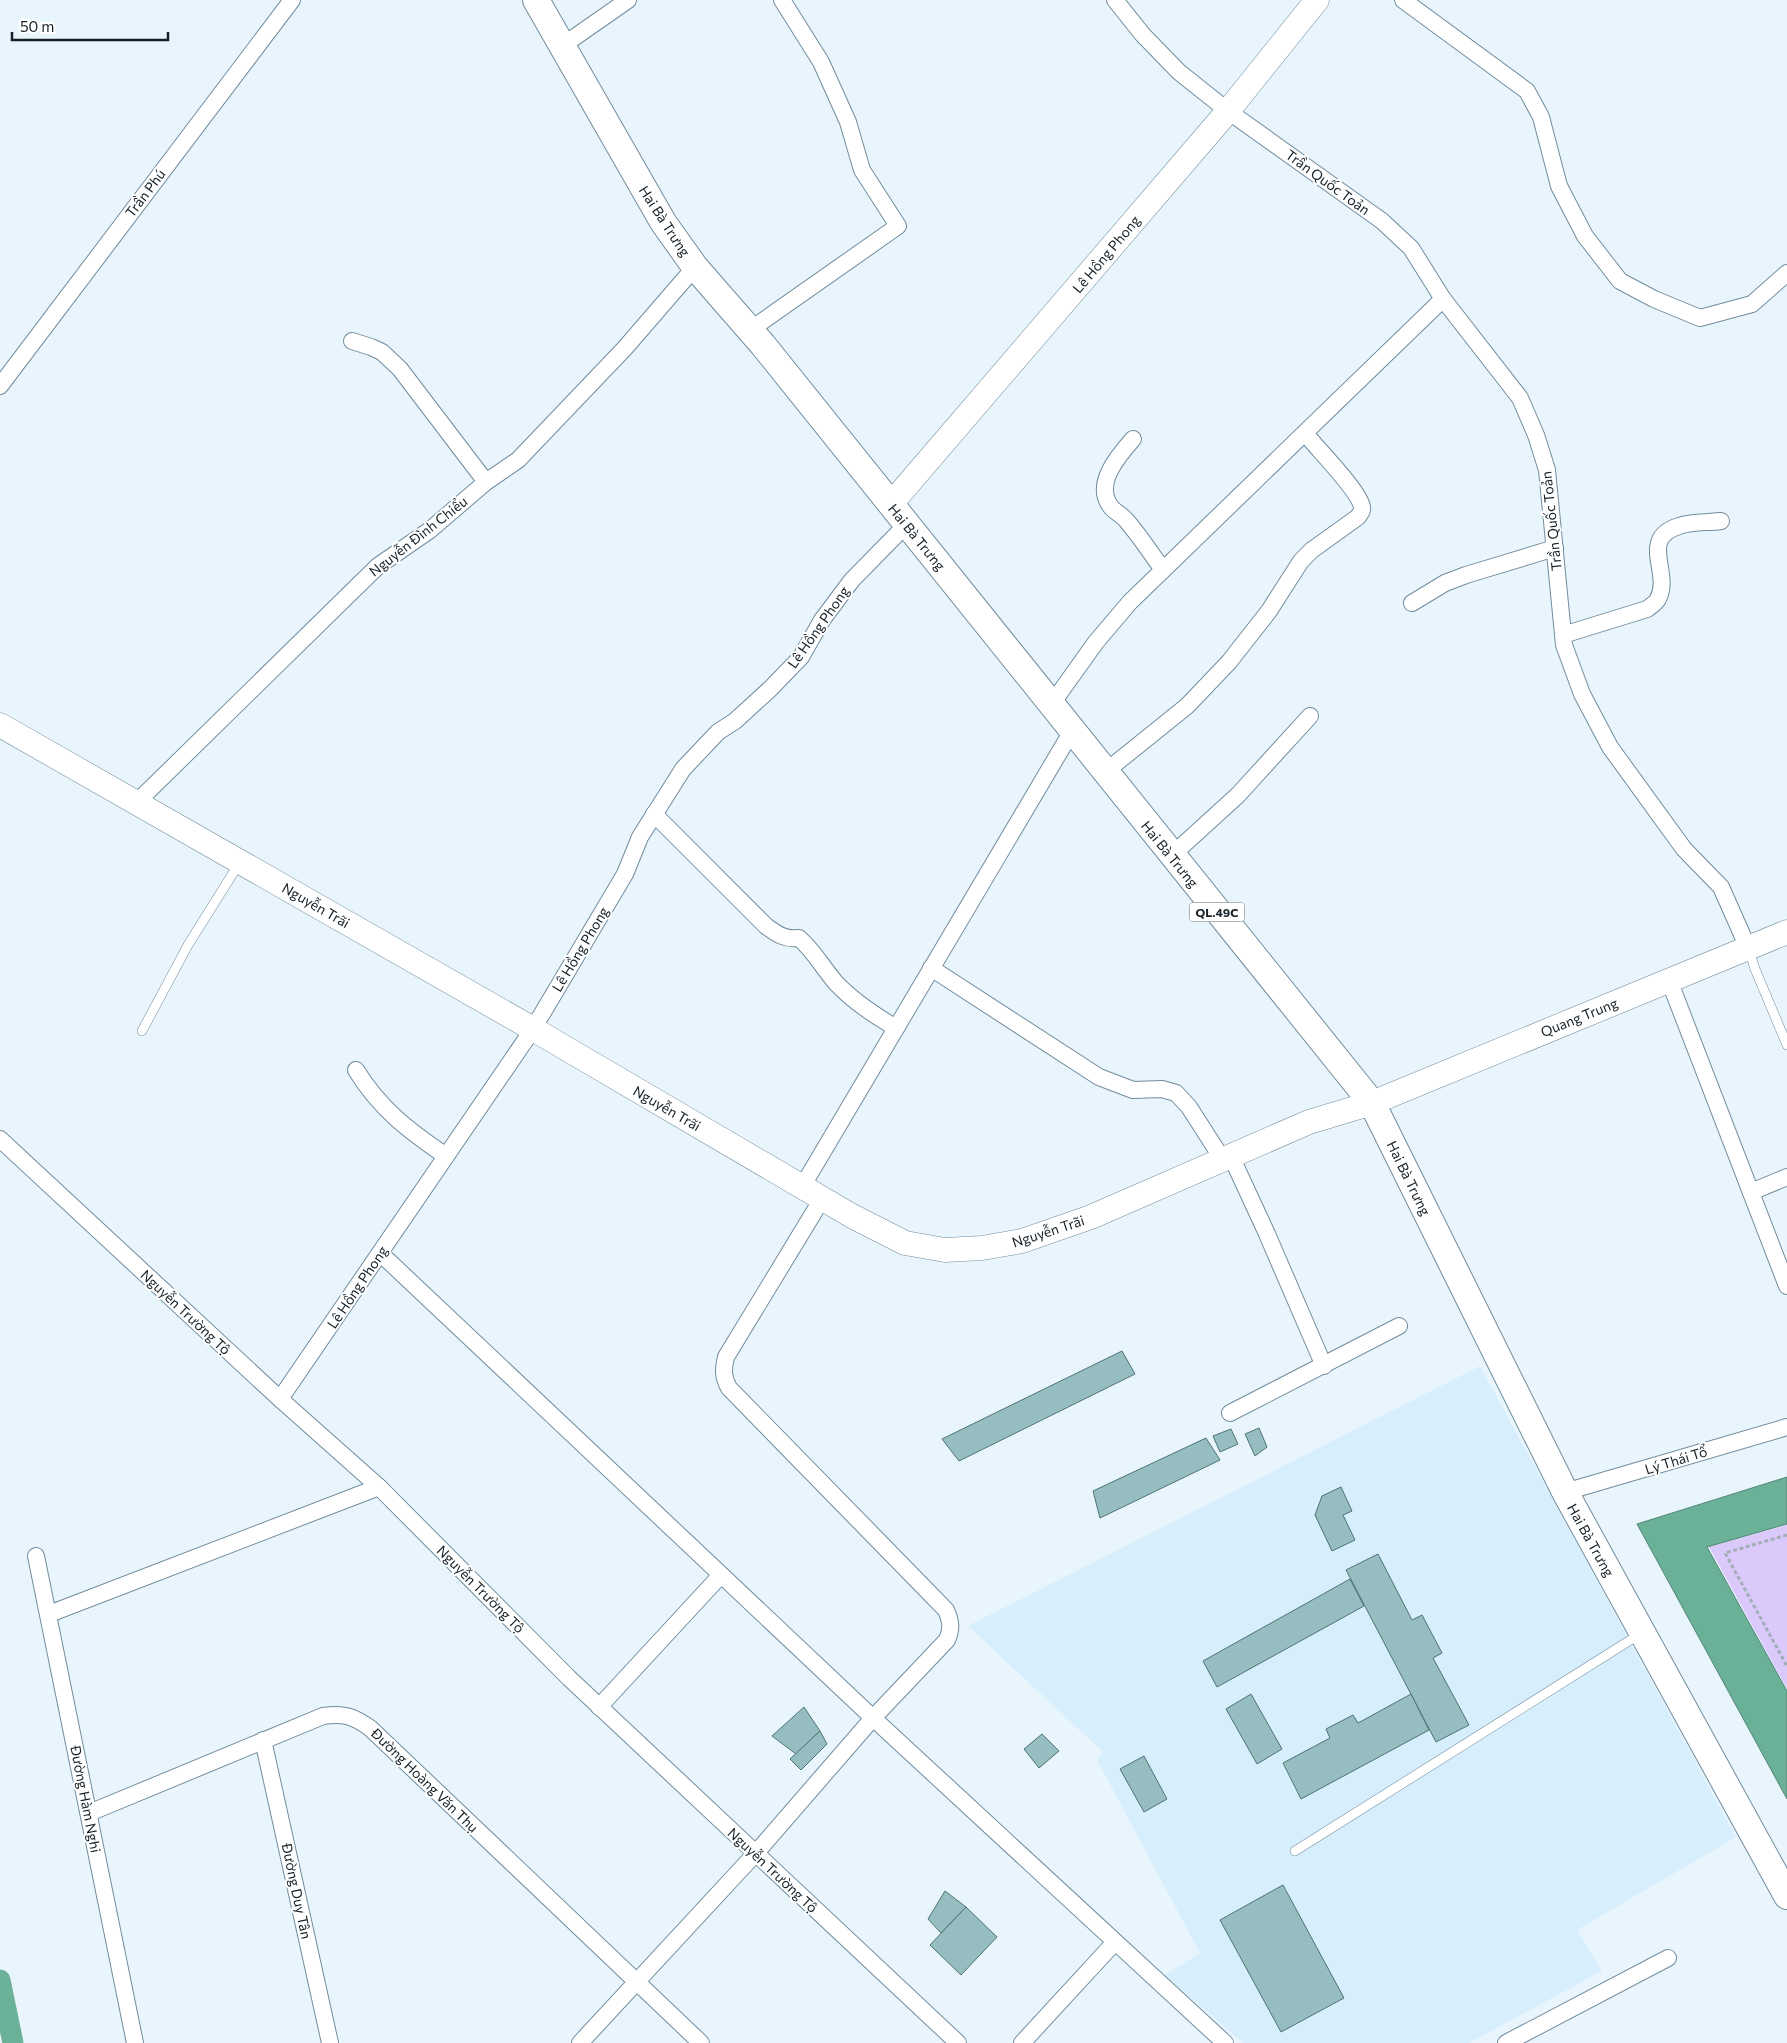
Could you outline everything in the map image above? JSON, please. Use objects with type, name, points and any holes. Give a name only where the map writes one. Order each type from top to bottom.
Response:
[{"type":"main road","name":"Hai Bà Trưng","points":[[536,0],[663,222],[695,266],[750,330],[891,504],[1372,1103],[1565,1492],[1787,1896]]},
{"type":"street","name":"Trần Phú","points":[[0,386],[292,0]]},
{"type":"street","points":[[562,46],[628,0]]},
{"type":"street","points":[[750,330],[898,226],[862,170],[848,122],[821,62],[782,0]]},
{"type":"street","name":"Trần Quốc Toản","points":[[1115,0],[1142,35],[1179,72],[1228,111],[1382,221],[1411,248],[1443,299],[1520,398],[1536,435],[1547,470],[1564,645],[1582,694],[1610,748],[1684,848],[1722,887],[1748,948]]},
{"type":"street","name":"Lê Hồng Phong","points":[[891,504],[1228,111],[1317,0]]},
{"type":"street","points":[[1403,0],[1527,91],[1541,117],[1559,186],[1585,236],[1620,281],[1654,299],[1700,318],[1752,304],[1787,273]]},
{"type":"street","name":"Nguyễn Đình Chiểu","points":[[136,803],[378,566],[430,530],[486,482],[518,460],[625,348],[695,266]]},
{"type":"street","points":[[1051,705],[1130,602],[1443,299]]},
{"type":"street","points":[[352,341],[382,352],[400,369],[486,482]]},
{"type":"street","points":[[1105,772],[1188,706],[1228,662],[1269,611],[1301,562],[1312,550],[1358,517],[1362,511],[1362,504],[1356,493],[1305,433]]},
{"type":"street","points":[[1133,439],[1115,460],[1106,480],[1107,499],[1111,507],[1125,519],[1163,570]]},
{"type":"street","points":[[1563,635],[1647,610],[1658,600],[1661,591],[1657,550],[1658,542],[1663,535],[1680,525],[1721,521]]},
{"type":"street","name":"Lê Hồng Phong","points":[[280,1400],[533,1029],[625,874],[640,837],[683,769],[718,732],[734,721],[770,689],[800,657],[822,620],[852,580],[907,524]]},
{"type":"street","points":[[1412,604],[1446,583],[1466,575],[1555,548]]},
{"type":"street","points":[[1172,856],[1238,795],[1310,716]]},
{"type":"street","name":"Nguyễn Trãi","points":[[0,725],[533,1029],[812,1193],[905,1243],[945,1250],[982,1248],[1022,1241],[1091,1217],[1309,1122],[1372,1103]]},
{"type":"street","points":[[580,2043],[756,1854],[873,1718],[947,1640],[951,1626],[946,1610],[729,1388],[724,1378],[723,1369],[726,1357],[896,1028],[1072,731]]},
{"type":"street","points":[[654,814],[766,926],[776,934],[789,940],[798,938],[808,946],[838,985],[864,1009],[896,1028]]},
{"type":"street","name":"Quang Trung","points":[[1372,1103],[1787,932]]},
{"type":"street","points":[[932,968],[1099,1077],[1133,1090],[1162,1089],[1176,1093],[1189,1107],[1227,1158],[1267,1234],[1324,1366]]},
{"type":"street","points":[[1669,980],[1751,1192],[1782,1259],[1787,1286]]},
{"type":"street","points":[[356,1070],[368,1089],[397,1121],[446,1156]]},
{"type":"street","name":"Nguyễn Trường Tộ","points":[[0,1139],[280,1400],[379,1487],[599,1707],[958,2043]]},
{"type":"street","points":[[1751,1192],[1787,1177]]},
{"type":"street","points":[[380,1253],[873,1718],[1225,2043]]},
{"type":"street","points":[[1230,1413],[1399,1326]]},
{"type":"street","name":"Lý Thái Tổ","points":[[1565,1492],[1787,1427]]},
{"type":"street","points":[[49,1614],[379,1487]]},
{"type":"street","name":"Đường Hàm Nghi","points":[[36,1556],[135,2043]]},
{"type":"street","points":[[599,1707],[721,1575]]},
{"type":"street","name":"Đường Hoàng Văn Thụ","points":[[89,1813],[323,1716],[340,1714],[357,1719],[370,1728],[701,2043]]},
{"type":"street","name":"Đường Duy Tân","points":[[263,1740],[330,2043]]},
{"type":"street","points":[[1022,2043],[1115,1942]]},
{"type":"street","points":[[1506,2043],[1668,1958]]},
{"type":"lane","points":[[142,1032],[188,945],[240,862]]},
{"type":"lane","points":[[1748,948],[1755,970],[1787,1045]]},
{"type":"lane","points":[[1295,1851],[1642,1633]]},
{"type":"path","points":[[1787,1534],[1725,1552],[1787,1666]]},
{"type":"shaded area","points":[[1480,1366],[1736,1837],[1577,1930],[1602,1971],[1469,2043],[1243,2043],[1165,1975],[1200,1953],[1097,1760],[1103,1752],[968,1626]]},
{"type":"shaded area","points":[[1787,1477],[1787,1524],[1707,1547],[1787,1691],[1787,1799],[1637,1524]]},
{"type":"shaded area","points":[[1787,1525],[1787,1689],[1709,1547]]},
{"type":"building","points":[[1122,1351],[1135,1374],[959,1461],[942,1439]]},
{"type":"building","points":[[1259,1428],[1267,1447],[1255,1456],[1245,1434]]},
{"type":"building","points":[[1231,1429],[1238,1444],[1220,1452],[1213,1436]]},
{"type":"building","points":[[1206,1438],[1220,1460],[1100,1518],[1093,1491]]},
{"type":"building","points":[[1341,1487],[1352,1511],[1343,1515],[1355,1540],[1332,1551],[1315,1515],[1322,1496]]},
{"type":"building","points":[[1378,1554],[1412,1620],[1422,1615],[1442,1653],[1433,1658],[1469,1725],[1436,1742],[1346,1570]]},
{"type":"building","points":[[1350,1579],[1364,1606],[1217,1687],[1203,1661]]},
{"type":"building","points":[[1251,1694],[1282,1749],[1257,1764],[1226,1709]]},
{"type":"building","points":[[1411,1694],[1429,1730],[1301,1799],[1283,1763],[1330,1738],[1326,1729],[1353,1715],[1358,1723]]},
{"type":"building","points":[[804,1707],[820,1731],[796,1754],[772,1736]]},
{"type":"building","points":[[820,1731],[827,1744],[801,1770],[790,1759]]},
{"type":"building","points":[[1042,1734],[1059,1751],[1039,1768],[1024,1749]]},
{"type":"building","points":[[1144,1756],[1167,1799],[1144,1812],[1120,1769]]},
{"type":"building","points":[[1283,1885],[1344,1998],[1281,2032],[1220,1920]]},
{"type":"building","points":[[945,1891],[966,1907],[941,1933],[928,1919]]},
{"type":"building","points":[[966,1907],[997,1937],[961,1975],[930,1945]]},
{"type":"waterway","points":[[0,1980],[13,2043]]}]
